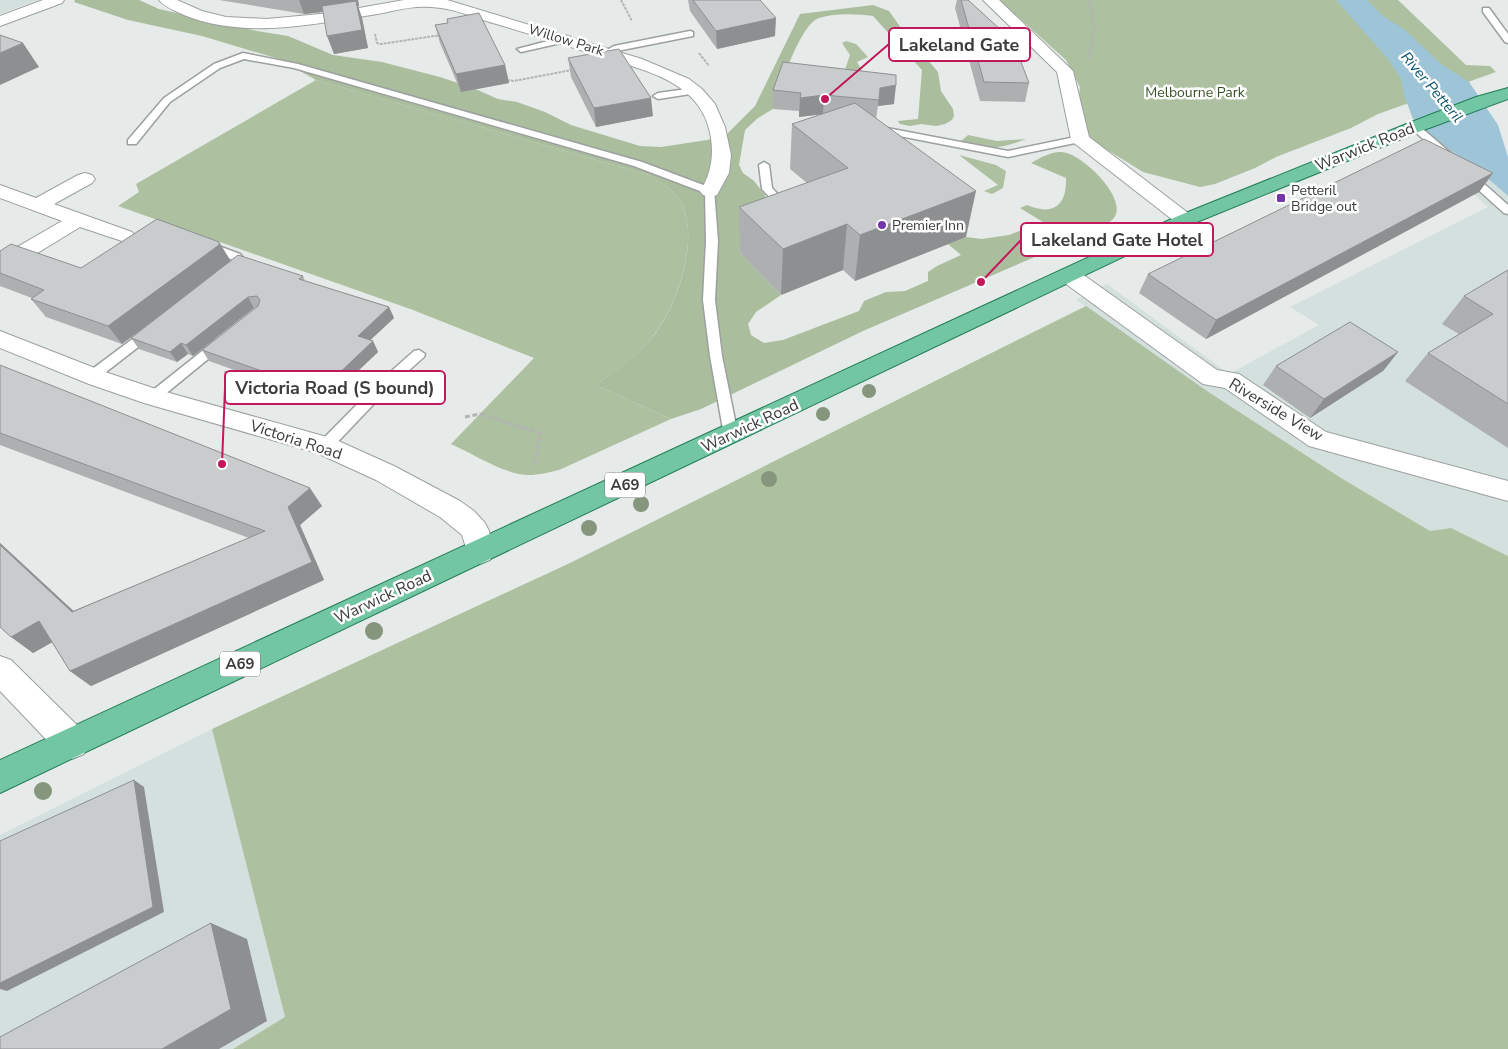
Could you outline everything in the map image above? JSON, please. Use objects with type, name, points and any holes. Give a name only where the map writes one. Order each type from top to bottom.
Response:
[{"type":"main road","name":"Warwick Road","points":[[0,777],[1070,276],[1185,220],[1415,126],[1508,93]]},
{"type":"street","points":[[0,21],[56,0]]},
{"type":"street","name":"Willow Park","points":[[166,0],[208,18],[234,22],[282,22],[350,14],[408,4],[471,0]]},
{"type":"street","points":[[990,0],[1065,70],[1080,139],[1185,220]]},
{"type":"street","name":"Willow Park","points":[[441,3],[637,61],[668,75],[694,91],[710,108],[721,142],[723,162],[718,181],[710,191]]},
{"type":"street","points":[[38,206],[86,179]]},
{"type":"street","points":[[0,191],[124,236]]},
{"type":"street","points":[[0,266],[78,220]]},
{"type":"street","name":"Riverside View","points":[[1070,276],[1211,378],[1231,380],[1318,439],[1508,491]]},
{"type":"street","name":"Victoria Road","points":[[0,339],[92,376],[153,397],[325,446],[385,473],[450,509],[464,519],[475,531],[480,552]]},
{"type":"street","points":[[4,681],[72,743]]},
{"type":"lane","points":[[1486,10],[1508,40]]},
{"type":"lane","points":[[606,53],[614,49],[690,34]]},
{"type":"lane","points":[[521,49],[567,39]]},
{"type":"lane","points":[[132,142],[166,100],[217,66],[243,56],[295,66],[619,159],[710,191],[712,241],[708,300],[730,435]]},
{"type":"lane","points":[[658,96],[694,91]]},
{"type":"lane","points":[[1415,126],[1508,211]]},
{"type":"lane","points":[[887,131],[1008,154],[1080,139]]},
{"type":"lane","points":[[764,165],[767,189],[788,212]]},
{"type":"lane","points":[[200,242],[236,256],[239,260],[236,266],[221,278]]},
{"type":"lane","points":[[92,376],[160,324]]},
{"type":"lane","points":[[153,397],[230,334]]},
{"type":"lane","points":[[325,446],[383,386],[419,354]]},
{"type":"path","points":[[465,417],[480,414],[540,433],[534,467]]},
{"type":"shaded area","points":[[0,0],[39,0],[0,14]]},
{"type":"shaded area","points":[[1441,144],[1476,168],[1508,196],[1508,556],[1451,528],[1430,531],[1341,478],[1204,389],[1076,300],[1107,284],[1229,374],[1319,325],[1290,307],[1488,207],[1426,151]]},
{"type":"shaded area","points":[[212,729],[285,1018],[233,1049],[0,1049],[0,835]]},
{"type":"green space","points":[[75,0],[139,0],[159,9],[288,36],[333,55],[382,62],[440,77],[498,99],[517,102],[545,112],[571,125],[640,146],[661,147],[725,136],[755,106],[800,14],[873,5],[889,11],[938,72],[941,91],[953,109],[954,116],[952,120],[945,124],[936,126],[900,124],[898,121],[918,119],[922,70],[873,16],[853,14],[832,15],[819,18],[812,23],[798,44],[791,59],[773,109],[758,118],[745,130],[739,165],[743,173],[754,181],[765,195],[764,211],[740,253],[781,295],[756,312],[748,324],[751,335],[764,343],[783,340],[859,311],[864,301],[886,292],[905,291],[928,281],[928,272],[961,255],[948,244],[966,237],[982,239],[1009,235],[1043,222],[1020,208],[1027,205],[1051,209],[1061,202],[1066,188],[1066,178],[1031,163],[1049,154],[1060,152],[1069,154],[1090,168],[1110,190],[1117,212],[1109,223],[1081,237],[863,331],[701,409],[671,419],[596,385],[633,357],[655,335],[673,302],[680,284],[688,246],[688,228],[681,201],[665,185],[649,175],[316,80],[279,59],[202,36],[128,20],[74,2]]},
{"type":"green space","name":"Melbourne Park","points":[[999,0],[1398,0],[1466,65],[1490,66],[1496,72],[1378,114],[1351,128],[1276,157],[1255,168],[1215,184],[1200,187],[1143,172],[1088,138],[1078,106],[1080,87],[1066,60]]},
{"type":"green space","points":[[846,41],[856,44],[868,57],[857,62],[865,76],[839,87],[850,55],[842,43]]},
{"type":"green space","points":[[316,80],[649,175],[672,191],[682,202],[688,228],[685,265],[673,302],[655,334],[644,347],[596,385],[671,419],[559,470],[529,475],[502,469],[451,444],[534,358],[413,310],[118,206],[139,192],[136,184]]},
{"type":"green space","points":[[968,135],[997,141],[1026,139],[1001,147],[986,147],[960,142]]},
{"type":"green space","points":[[959,155],[996,165],[1006,171],[1003,188],[992,194],[984,191],[998,185]]},
{"type":"green space","points":[[1086,306],[1204,389],[1341,478],[1430,531],[1451,528],[1508,556],[1508,1049],[233,1049],[285,1017],[212,729],[570,563]]},
{"type":"water","name":"River Petteril","points":[[1336,0],[1367,0],[1383,16],[1405,30],[1441,64],[1469,82],[1498,125],[1508,157],[1508,196],[1476,168],[1441,144],[1413,119],[1404,95],[1401,79],[1388,59]]},
{"type":"building","points":[[693,0],[760,0],[776,18],[716,31]]},
{"type":"building","points":[[961,0],[968,0],[1013,41],[1029,83],[984,82]]},
{"type":"building","points":[[356,1],[362,30],[327,36],[322,6]]},
{"type":"building","points":[[479,13],[505,65],[456,74],[435,25],[448,23],[447,19]]},
{"type":"building","points":[[0,35],[23,43],[0,53]]},
{"type":"building","points":[[619,49],[651,98],[594,108],[568,58]]},
{"type":"building","points":[[783,62],[896,75],[896,85],[880,88],[879,100],[824,95],[800,98],[801,93],[773,90]]},
{"type":"building","points":[[855,103],[976,191],[860,235],[847,224],[783,249],[739,207],[848,168],[792,124]]},
{"type":"building","points":[[1424,139],[1493,173],[1216,320],[1148,274]]},
{"type":"building","points":[[157,219],[219,242],[219,245],[108,326],[31,299],[44,290],[0,273],[0,251],[11,244],[81,268]]},
{"type":"building","points":[[238,255],[303,276],[299,279],[389,307],[358,336],[373,341],[333,379],[321,374],[307,387],[202,350],[258,306],[260,300],[257,296],[248,297],[186,345],[181,343],[170,352],[131,338]]},
{"type":"building","points":[[1508,270],[1508,404],[1428,353],[1493,314],[1464,296]]},
{"type":"building","points":[[1350,322],[1398,352],[1324,399],[1276,366]]},
{"type":"building","points":[[0,365],[310,488],[288,507],[312,562],[70,671],[39,621],[11,637],[0,627],[0,545],[72,612],[265,531],[0,433]]},
{"type":"building","points":[[134,780],[153,907],[0,983],[0,841]]},
{"type":"building","points":[[211,923],[231,1009],[162,1049],[0,1049],[0,1037]]},
{"type":"place","name":"Lakeland Gate","points":[[825,99]]},
{"type":"place","name":"Petteril Bridge out","points":[[1281,198]]},
{"type":"place","name":"Premier Inn","points":[[882,225]]},
{"type":"place","name":"Lakeland Gate Hotel","points":[[981,282]]},
{"type":"place","name":"Victoria Road (S bound)","points":[[222,464]]}]
